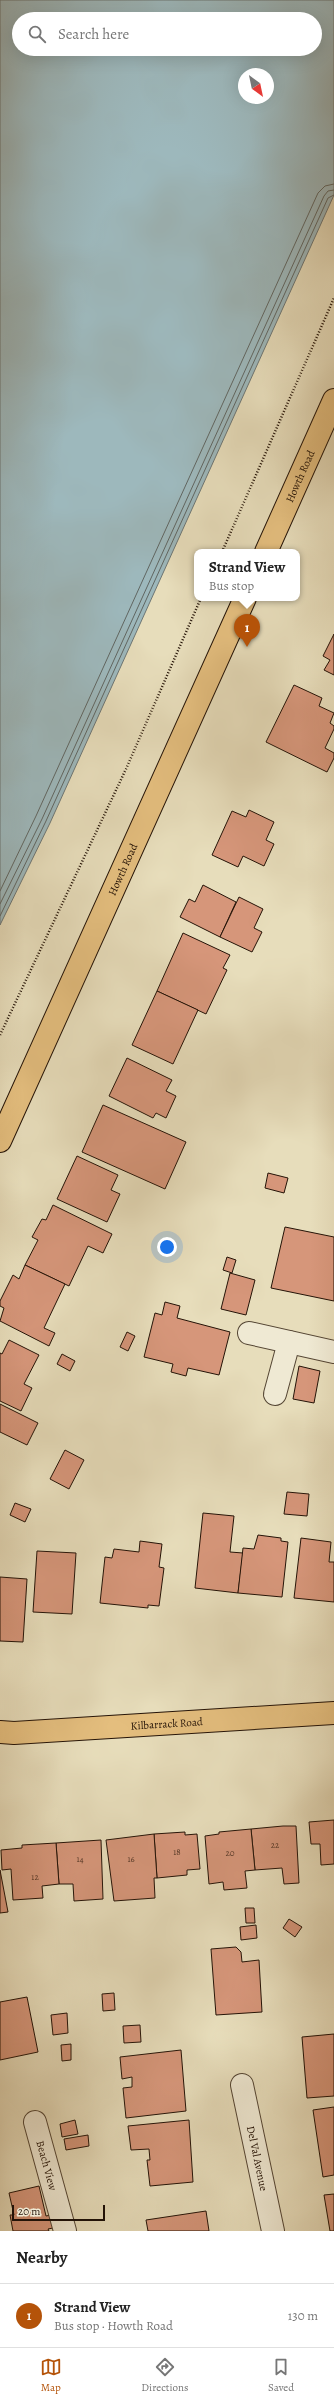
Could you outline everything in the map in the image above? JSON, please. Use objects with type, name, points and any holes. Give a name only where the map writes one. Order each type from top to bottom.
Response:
[{"type":"main road","name":"Howth Road","points":[[267,549],[334,400]]},
{"type":"main road","name":"Howth Road","points":[[0,1141],[244,601]]},
{"type":"main road","name":"Kilbarrack Road","points":[[0,1732],[14,1734],[334,1713]]},
{"type":"street","points":[[249,1333],[334,1352]]},
{"type":"street","points":[[275,1394],[289,1342]]},
{"type":"street","name":"Del Val Avenue","points":[[242,2085],[273,2231]]},
{"type":"street","name":"Beach View","points":[[35,2122],[64,2231]]},
{"type":"path","points":[[223,549],[334,298]]},
{"type":"path","points":[[0,1035],[126,769],[200,601]]},
{"type":"water","points":[[0,0],[334,0],[334,195],[50,823],[0,925]]},
{"type":"building","points":[[334,634],[334,675],[324,670],[330,660],[323,656]]},
{"type":"building","points":[[294,685],[322,698],[319,706],[334,713],[330,723],[334,726],[334,729],[325,748],[334,753],[334,758],[327,772],[266,742]]},
{"type":"building","points":[[249,810],[274,822],[266,840],[274,844],[264,866],[243,856],[238,867],[212,855],[232,811],[246,817]]},
{"type":"building","points":[[203,885],[236,902],[220,937],[180,917],[189,899],[195,902]]},
{"type":"building","points":[[239,897],[263,909],[254,928],[262,932],[252,952],[220,937]]},
{"type":"building","points":[[183,933],[230,955],[223,968],[227,970],[206,1014],[157,991]]},
{"type":"building","points":[[157,991],[198,1010],[173,1064],[132,1045]]},
{"type":"building","points":[[127,1058],[172,1080],[166,1091],[176,1096],[166,1118],[156,1113],[153,1118],[109,1096]]},
{"type":"building","points":[[103,1105],[186,1142],[165,1189],[82,1152]]},
{"type":"building","points":[[77,1156],[118,1175],[111,1190],[120,1194],[107,1222],[57,1199]]},
{"type":"building","points":[[268,1173],[288,1178],[284,1193],[265,1188]]},
{"type":"building","points":[[53,1205],[112,1234],[103,1253],[88,1246],[69,1286],[25,1265],[38,1240],[32,1237],[42,1219],[46,1220]]},
{"type":"building","points":[[285,1227],[334,1237],[334,1301],[271,1288]]},
{"type":"building","points":[[227,1257],[236,1260],[232,1273],[223,1270]]},
{"type":"building","points":[[25,1265],[65,1284],[44,1328],[55,1333],[49,1346],[0,1321],[4,1308],[0,1306],[0,1301],[13,1275],[19,1279]]},
{"type":"building","points":[[230,1273],[255,1280],[246,1315],[221,1309]]},
{"type":"building","points":[[165,1302],[180,1306],[177,1318],[230,1332],[219,1375],[188,1368],[186,1376],[171,1372],[173,1364],[144,1357],[155,1313],[162,1315]]},
{"type":"building","points":[[127,1332],[135,1336],[128,1351],[120,1347]]},
{"type":"building","points":[[9,1340],[39,1355],[24,1384],[32,1388],[21,1411],[0,1401],[0,1353],[2,1354]]},
{"type":"building","points":[[62,1354],[75,1361],[70,1371],[57,1364]]},
{"type":"building","points":[[299,1366],[320,1371],[314,1403],[293,1399]]},
{"type":"building","points":[[0,1404],[38,1423],[27,1445],[0,1432]]},
{"type":"building","points":[[65,1450],[84,1460],[69,1489],[50,1479]]},
{"type":"building","points":[[287,1492],[309,1494],[307,1516],[284,1514]]},
{"type":"building","points":[[15,1503],[31,1509],[25,1522],[10,1515]]},
{"type":"building","points":[[203,1513],[234,1516],[230,1552],[243,1553],[238,1593],[195,1588]]},
{"type":"building","points":[[258,1535],[281,1538],[281,1541],[288,1542],[282,1597],[238,1593],[243,1548],[254,1549]]},
{"type":"building","points":[[301,1538],[331,1542],[329,1562],[334,1562],[334,1602],[294,1598]]},
{"type":"building","points":[[140,1541],[162,1544],[159,1567],[164,1568],[159,1606],[148,1605],[148,1608],[100,1603],[105,1557],[112,1558],[114,1549],[139,1552]]},
{"type":"building","points":[[37,1551],[76,1553],[72,1614],[33,1612]]},
{"type":"building","points":[[0,1577],[27,1579],[23,1642],[0,1641]]},
{"type":"building","points":[[334,1820],[334,1864],[321,1865],[320,1844],[311,1844],[309,1822]]},
{"type":"building","points":[[296,1826],[299,1883],[284,1884],[282,1868],[255,1870],[251,1829]]},
{"type":"building","points":[[251,1829],[255,1870],[245,1871],[247,1888],[224,1890],[223,1882],[209,1884],[205,1836],[219,1834],[219,1832]]},
{"type":"building","points":[[185,1832],[185,1835],[197,1834],[200,1869],[187,1870],[187,1875],[157,1878],[154,1834]]},
{"type":"building","points":[[154,1834],[157,1878],[154,1878],[155,1898],[114,1901],[106,1840]]},
{"type":"building","points":[[101,1840],[103,1899],[74,1901],[73,1884],[59,1884],[56,1843]]},
{"type":"building","points":[[56,1843],[59,1884],[42,1886],[43,1898],[13,1900],[11,1869],[2,1870],[1,1850],[22,1848],[22,1845]]},
{"type":"building","points":[[0,1870],[8,1912],[0,1913]]},
{"type":"building","points":[[245,1908],[254,1908],[255,1923],[246,1923]]},
{"type":"building","points":[[289,1919],[302,1927],[295,1937],[283,1928]]},
{"type":"building","points":[[256,1925],[257,1938],[241,1940],[240,1927]]},
{"type":"building","points":[[236,1947],[241,1952],[242,1962],[259,1960],[262,2012],[216,2015],[211,1949]]},
{"type":"building","points":[[114,1993],[115,2010],[103,2011],[102,1994]]},
{"type":"building","points":[[27,1997],[38,2052],[0,2060],[0,2002]]},
{"type":"building","points":[[67,2013],[68,2033],[53,2035],[51,2015]]},
{"type":"building","points":[[140,2025],[141,2042],[124,2043],[123,2026]]},
{"type":"building","points":[[334,2034],[334,2096],[307,2098],[302,2037]]},
{"type":"building","points":[[71,2044],[71,2060],[62,2061],[61,2045]]},
{"type":"building","points":[[181,2050],[186,2111],[126,2118],[123,2088],[132,2087],[132,2077],[122,2079],[120,2057]]},
{"type":"building","points":[[334,2107],[334,2175],[323,2177],[313,2110]]},
{"type":"building","points":[[75,2120],[78,2134],[62,2137],[60,2124]]},
{"type":"building","points":[[189,2120],[193,2182],[150,2186],[147,2160],[150,2160],[149,2149],[131,2150],[128,2126]]},
{"type":"building","points":[[88,2135],[89,2146],[66,2150],[64,2139]]},
{"type":"building","points":[[39,2186],[46,2216],[51,2215],[53,2228],[48,2229],[49,2231],[13,2231],[10,2215],[14,2215],[9,2193]]},
{"type":"building","points":[[334,2194],[334,2231],[330,2231],[324,2195]]},
{"type":"building","points":[[206,2211],[209,2231],[148,2231],[146,2220]]},
{"type":"place","name":"Strand View","points":[[247,647]]}]
